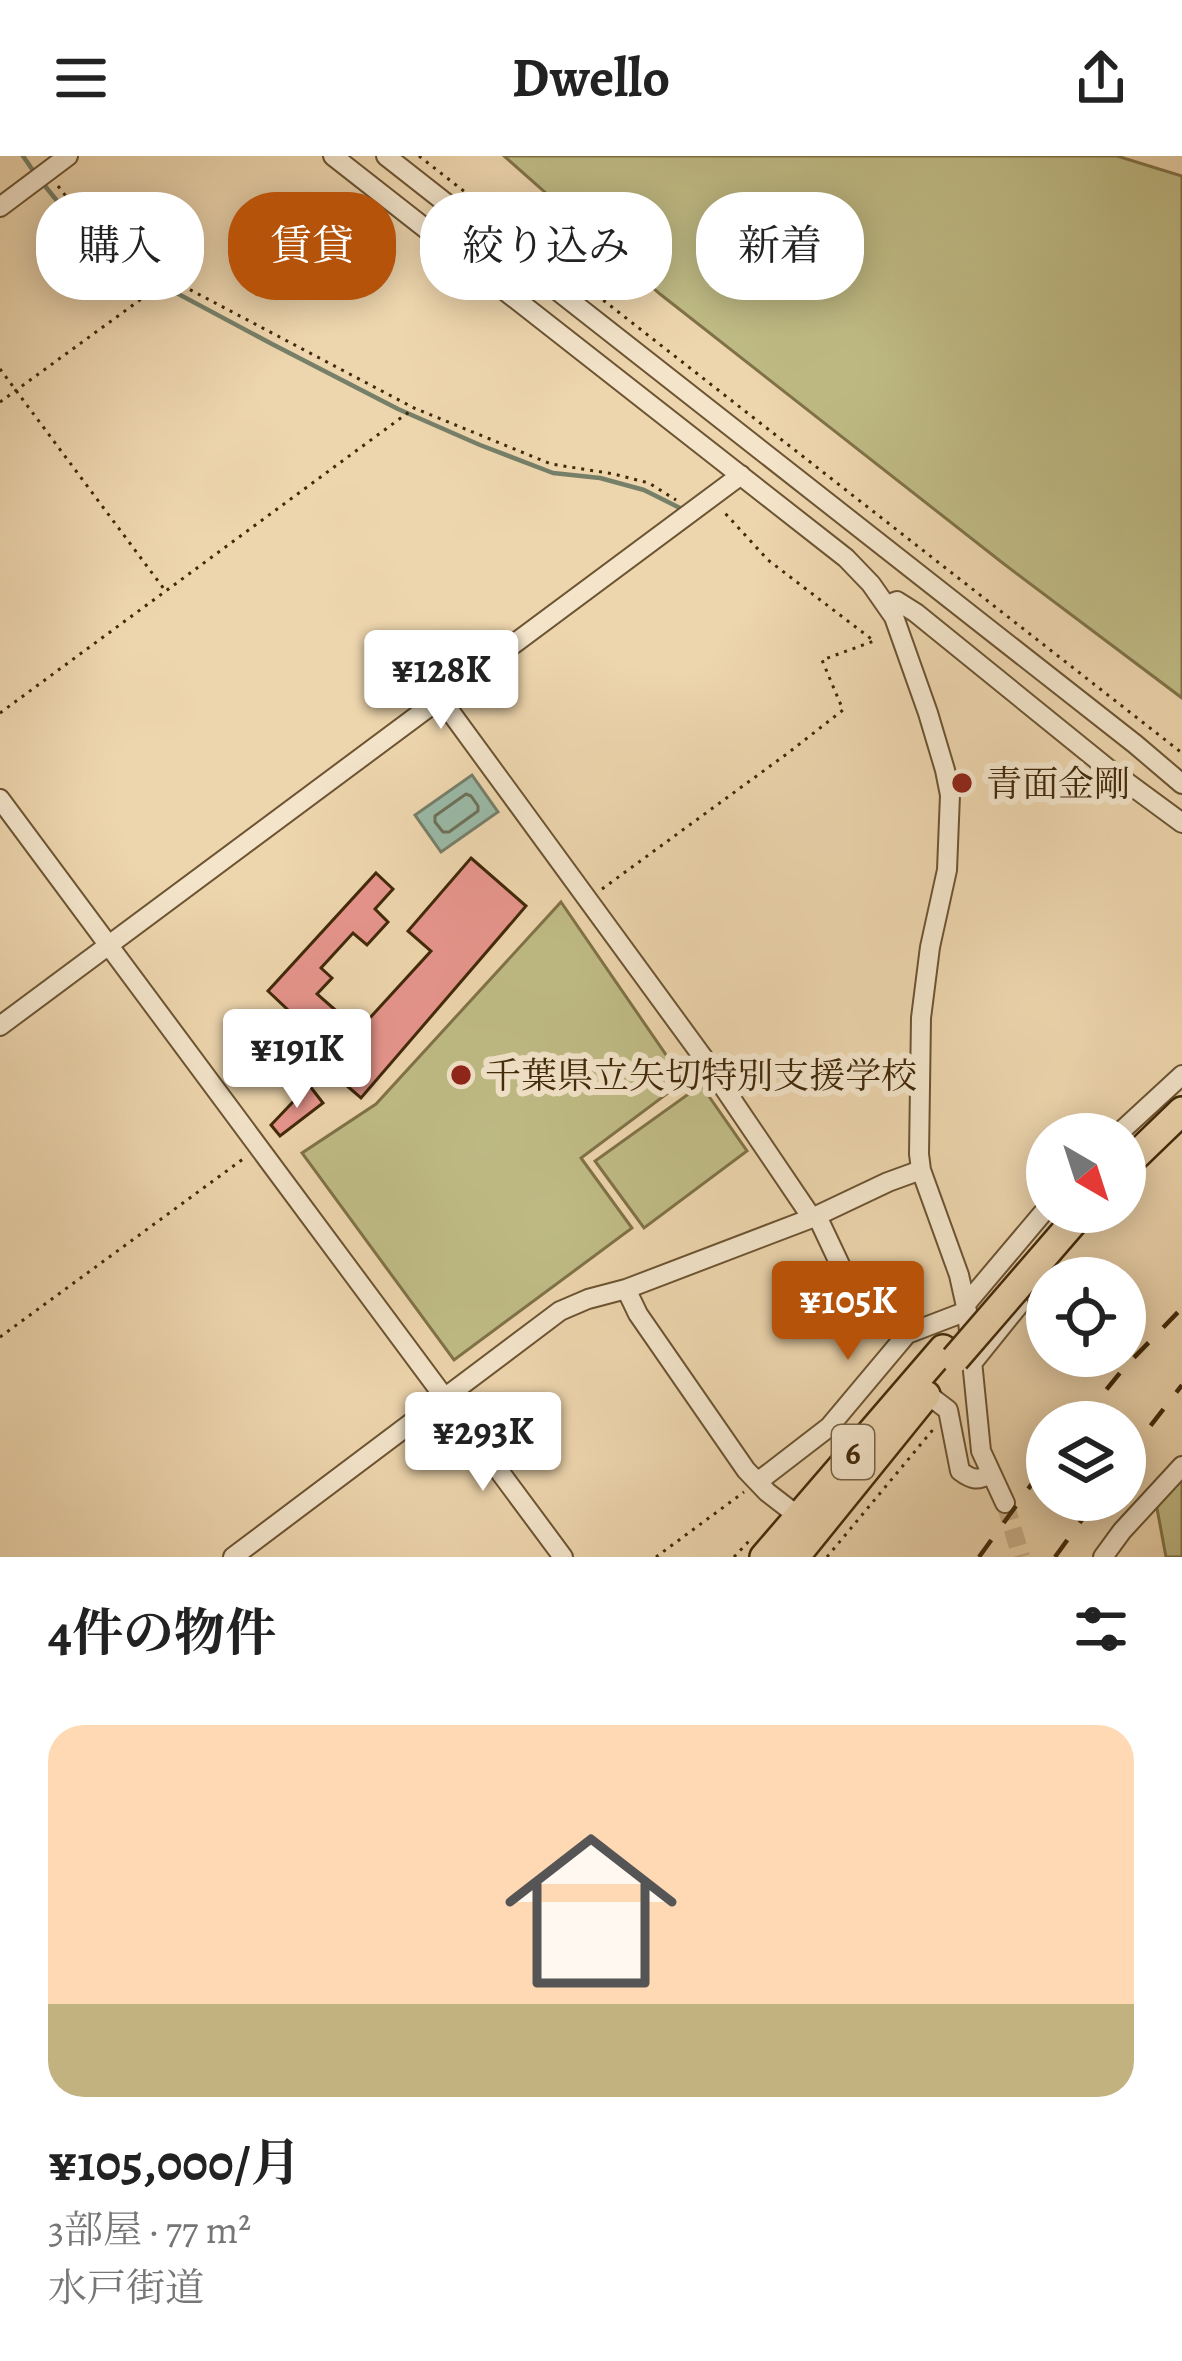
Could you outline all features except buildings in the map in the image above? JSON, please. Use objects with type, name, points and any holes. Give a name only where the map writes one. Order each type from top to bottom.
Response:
[{"type":"highway","points":[[1146,1126],[1182,1091]]},
{"type":"highway","points":[[1146,1146],[1182,1111]]},
{"type":"highway","name":"6","points":[[795,1557],[938,1402],[957,1356],[1048,1233]]},
{"type":"highway","name":"6","points":[[764,1557],[798,1516],[957,1356],[1064,1233]]},
{"type":"street","points":[[0,207],[68,156]]},
{"type":"street","points":[[334,156],[846,558],[887,605],[928,713],[950,795],[947,870],[921,1018],[921,1170],[959,1275],[966,1308],[957,1356],[981,1450],[1005,1503]]},
{"type":"street","points":[[386,156],[1182,784]]},
{"type":"street","points":[[0,1025],[741,475]]},
{"type":"street","points":[[887,605],[897,601],[916,613],[1182,824]]},
{"type":"street","points":[[441,699],[814,1217],[868,1324]]},
{"type":"street","points":[[0,799],[563,1557]]},
{"type":"street","points":[[1141,1113],[1182,1075]]},
{"type":"street","points":[[1146,1164],[1182,1129]]},
{"type":"street","points":[[233,1557],[560,1311],[814,1217],[921,1170]]},
{"type":"street","points":[[757,1482],[829,1427],[908,1334],[966,1308],[1027,1233]]},
{"type":"street","points":[[957,1356],[1077,1233]]},
{"type":"street","points":[[626,1289],[638,1314],[746,1470],[798,1516]]},
{"type":"street","points":[[938,1402],[960,1472],[979,1480],[990,1474]]},
{"type":"street","points":[[1103,1557],[1182,1466]]},
{"type":"path","points":[[419,156],[1182,753]]},
{"type":"path","points":[[41,176],[56,192]]},
{"type":"path","points":[[0,401],[140,300]]},
{"type":"path","points":[[204,300],[413,409],[551,464],[649,483],[694,510]]},
{"type":"path","points":[[0,369],[164,590]]},
{"type":"path","points":[[0,713],[413,409]]},
{"type":"path","points":[[588,900],[843,710],[823,660],[874,641],[768,560],[711,497]]},
{"type":"path","points":[[0,1337],[259,1147]]},
{"type":"path","points":[[827,1557],[938,1402]]},
{"type":"path","points":[[656,1557],[757,1482]]},
{"type":"shaded area","points":[[504,156],[1117,156],[1182,176],[1182,698],[668,300],[672,300],[672,192],[545,192]]},
{"type":"shaded area","points":[[561,902],[684,1081],[581,1158],[632,1228],[454,1360],[302,1153],[376,1104]]},
{"type":"shaded area","points":[[701,1085],[747,1151],[644,1228],[595,1161]]},
{"type":"shaded area","points":[[1182,1476],[1182,1557],[1166,1557],[1156,1503]]},
{"type":"water","points":[[472,775],[498,812],[441,852],[415,815]]},
{"type":"waterway","points":[[23,156],[34,172]]},
{"type":"waterway","points":[[41,181],[83,233],[113,259],[398,409],[553,473],[600,478],[644,490],[682,509]]},
{"type":"tunnel","points":[[1005,1503],[1021,1557]]},
{"type":"railway","points":[[1097,1401],[1182,1308]]},
{"type":"railway","points":[[1146,1432],[1182,1385]]},
{"type":"railway","points":[[979,1557],[1026,1492]]},
{"type":"railway","points":[[1055,1557],[1081,1521]]},
{"type":"place","name":"青面金剛","points":[[962,783]]},
{"type":"place","name":"千葉県立矢切特別支援学校","points":[[461,1075]]}]
